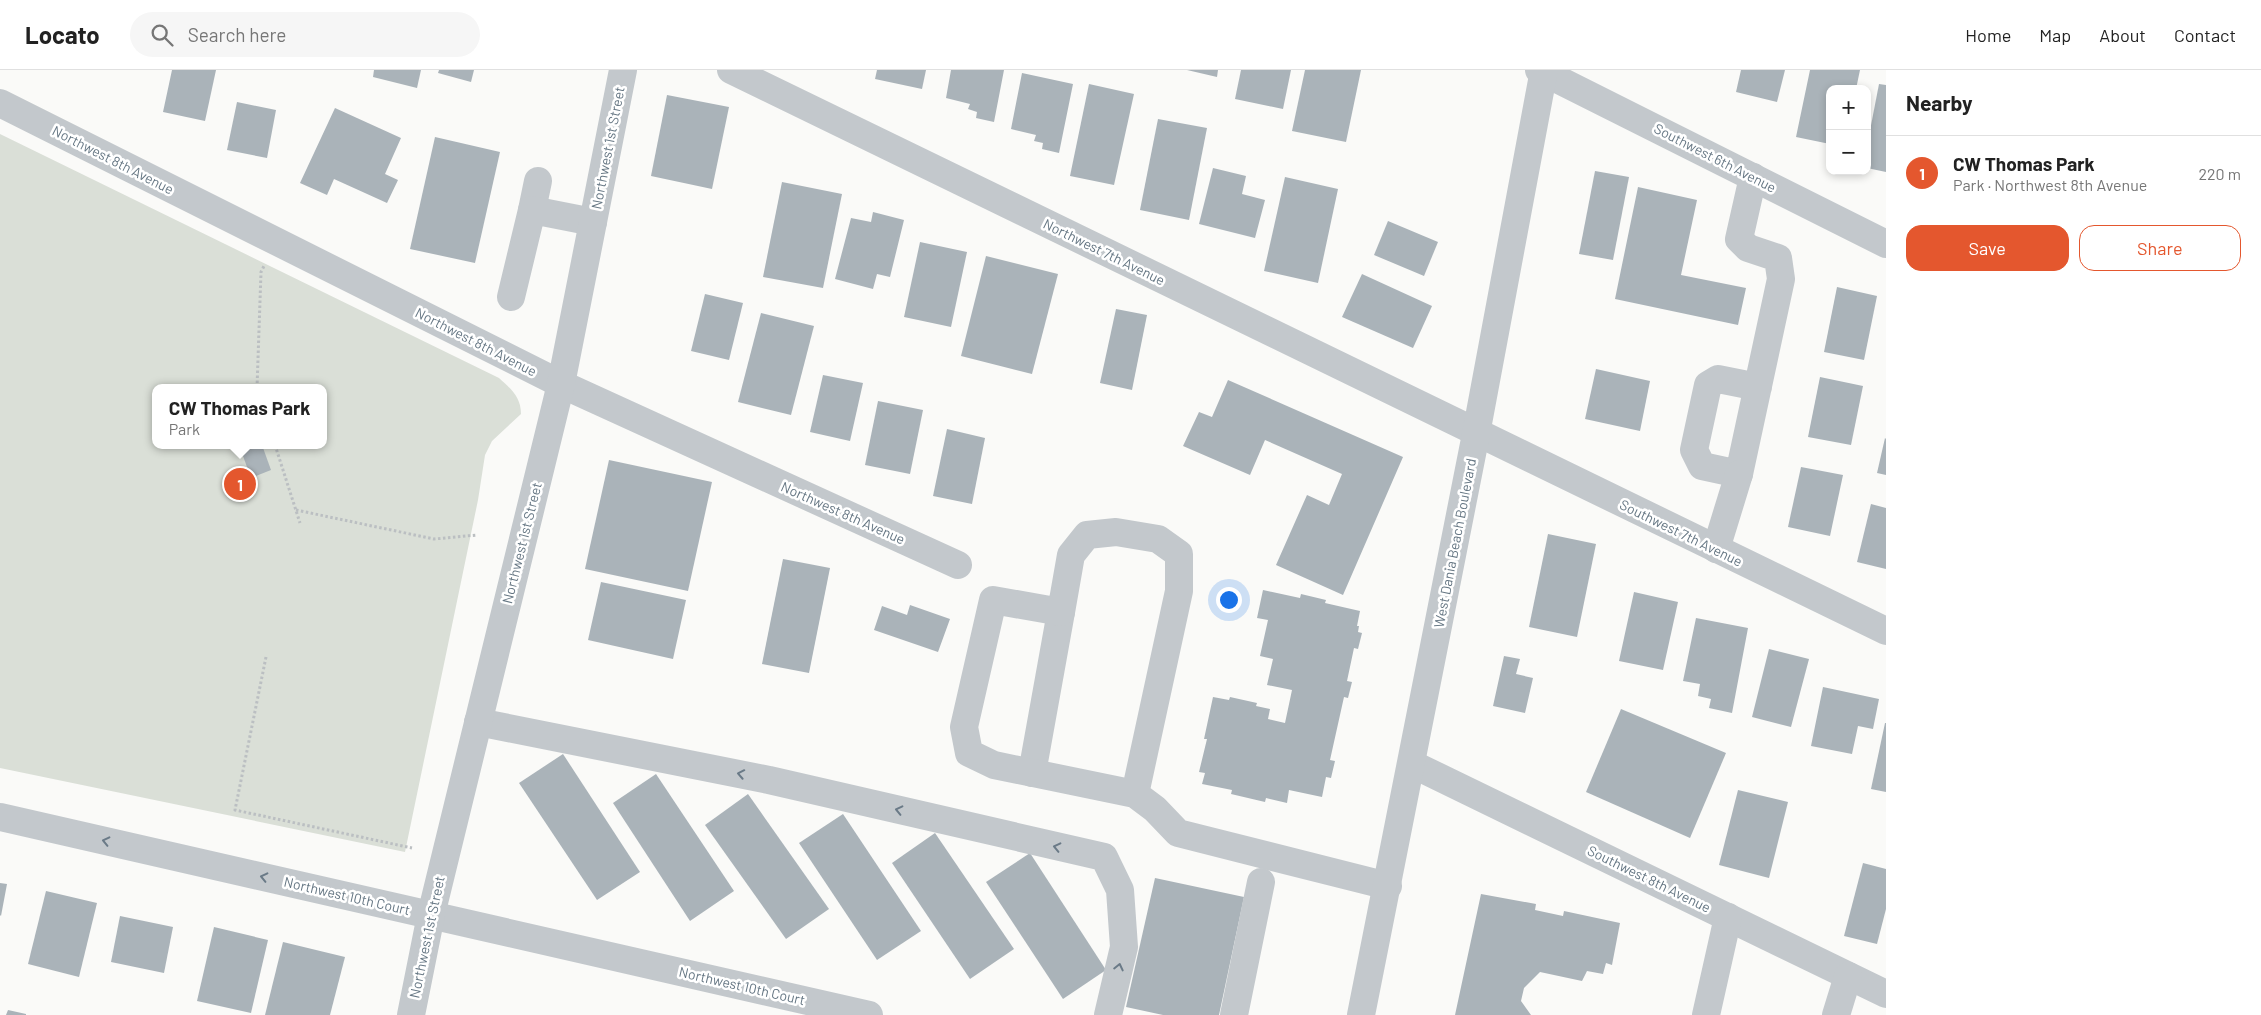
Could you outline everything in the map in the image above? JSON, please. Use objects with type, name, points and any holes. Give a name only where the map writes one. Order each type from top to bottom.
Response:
[{"type":"street","name":"Northwest 1st Street","points":[[411,1015],[431,916],[560,384],[624,70]]},
{"type":"street","name":"Northwest 7th Avenue","points":[[731,70],[1476,434]]},
{"type":"street","name":"West Dania Beach Boulevard","points":[[1361,1015],[1476,434],[1542,71]]},
{"type":"street","name":"Southwest 6th Avenue","points":[[1542,71],[1886,244]]},
{"type":"street","name":"Northwest 8th Avenue","points":[[0,104],[560,384],[958,565]]},
{"type":"street","points":[[1716,549],[1739,474],[1781,279],[1778,258],[1748,248],[1739,239],[1753,177]]},
{"type":"street","points":[[511,297],[538,181]]},
{"type":"street","points":[[532,210],[593,222]]},
{"type":"street","points":[[1739,474],[1702,466],[1694,450],[1708,386],[1718,379],[1758,387]]},
{"type":"street","name":"Southwest 7th Avenue","points":[[1476,434],[1886,631]]},
{"type":"street","points":[[1032,773],[1071,555],[1087,535],[1116,532],[1158,539],[1179,554],[1179,591],[1135,794]]},
{"type":"street","points":[[1061,612],[994,600],[964,727],[969,753],[994,765],[1135,794],[1155,809],[1178,833],[1388,886]]},
{"type":"street","points":[[478,722],[769,780],[1104,857],[1120,890],[1124,947],[1108,1015]]},
{"type":"street","name":"Southwest 8th Avenue","points":[[1412,764],[1886,994]]},
{"type":"street","name":"Northwest 10th Court","points":[[0,818],[869,1015]]},
{"type":"street","points":[[1234,1015],[1261,882]]},
{"type":"street","points":[[1706,1015],[1728,917]]},
{"type":"street","points":[[1836,1015],[1848,976]]},
{"type":"path","points":[[257,384],[261,272],[267,258]]},
{"type":"path","points":[[276,449],[300,523]]},
{"type":"path","points":[[296,510],[434,539],[477,535]]},
{"type":"path","points":[[266,657],[235,810],[412,848]]},
{"type":"shaded area","points":[[0,134],[499,378],[517,398],[521,414],[492,441],[485,455],[478,500],[405,852],[0,768]]},
{"type":"building","points":[[172,70],[216,70],[205,121],[163,112]]},
{"type":"building","points":[[374,70],[421,70],[417,88],[373,77]]},
{"type":"building","points":[[439,70],[474,70],[471,82],[438,73]]},
{"type":"building","points":[[877,70],[926,70],[922,89],[875,79]]},
{"type":"building","points":[[951,70],[1004,70],[994,122],[976,118],[977,112],[968,109],[970,104],[946,98]]},
{"type":"building","points":[[1187,70],[1218,70],[1217,77]]},
{"type":"building","points":[[1241,70],[1291,70],[1283,109],[1235,99]]},
{"type":"building","points":[[1305,70],[1361,70],[1346,142],[1292,131]]},
{"type":"building","points":[[1741,70],[1785,70],[1777,102],[1736,92]]},
{"type":"building","points":[[1810,70],[1860,70],[1857,85],[1826,85],[1826,143],[1796,137]]},
{"type":"building","points":[[1022,73],[1073,84],[1059,153],[1042,149],[1043,143],[1034,141],[1036,135],[1011,129]]},
{"type":"building","points":[[1089,84],[1134,94],[1114,185],[1070,176]]},
{"type":"building","points":[[1879,84],[1886,85],[1886,172],[1871,169],[1871,125]]},
{"type":"building","points":[[667,95],[729,107],[712,189],[651,176]]},
{"type":"building","points":[[237,102],[276,110],[267,158],[227,150]]},
{"type":"building","points":[[335,108],[401,138],[385,174],[398,180],[387,203],[334,179],[327,195],[300,183]]},
{"type":"building","points":[[1158,119],[1207,128],[1189,220],[1140,210]]},
{"type":"building","points":[[435,137],[500,152],[475,263],[410,249]]},
{"type":"building","points":[[1213,168],[1246,176],[1242,194],[1265,200],[1255,238],[1199,224]]},
{"type":"building","points":[[1595,171],[1629,177],[1613,260],[1579,254]]},
{"type":"building","points":[[1285,177],[1338,189],[1318,283],[1264,271]]},
{"type":"building","points":[[782,182],[842,194],[823,288],[763,277]]},
{"type":"building","points":[[1638,187],[1697,200],[1681,275],[1746,288],[1738,325],[1615,299]]},
{"type":"building","points":[[873,212],[904,220],[890,277],[877,274],[873,289],[835,279],[851,218],[871,222]]},
{"type":"building","points":[[1388,221],[1438,242],[1424,276],[1374,255]]},
{"type":"building","points":[[920,242],[967,252],[951,327],[904,317]]},
{"type":"building","points":[[986,256],[1058,274],[1032,374],[961,356]]},
{"type":"building","points":[[1362,274],[1432,306],[1413,348],[1342,317]]},
{"type":"building","points":[[1837,287],[1877,296],[1864,360],[1824,352]]},
{"type":"building","points":[[705,294],[743,303],[729,360],[691,351]]},
{"type":"building","points":[[1116,309],[1147,315],[1132,390],[1100,383]]},
{"type":"building","points":[[761,313],[814,326],[791,415],[738,402]]},
{"type":"building","points":[[1596,369],[1650,381],[1640,431],[1585,419]]},
{"type":"building","points":[[823,375],[863,383],[850,441],[810,432]]},
{"type":"building","points":[[1820,377],[1863,386],[1851,445],[1808,437]]},
{"type":"building","points":[[1228,380],[1403,457],[1343,595],[1276,565],[1307,495],[1329,505],[1342,474],[1265,440],[1250,475],[1183,446],[1199,412],[1212,417]]},
{"type":"building","points":[[878,401],[923,410],[910,474],[865,465]]},
{"type":"building","points":[[947,429],[985,438],[972,504],[933,496]]},
{"type":"building","points":[[1886,439],[1886,475],[1877,473]]},
{"type":"building","points":[[240,449],[263,449],[271,470],[251,478]]},
{"type":"building","points":[[609,460],[712,482],[688,591],[585,569]]},
{"type":"building","points":[[1801,467],[1843,475],[1830,536],[1788,527]]},
{"type":"building","points":[[1871,504],[1886,508],[1886,569],[1857,562]]},
{"type":"building","points":[[1548,534],[1596,544],[1577,637],[1529,627]]},
{"type":"building","points":[[783,559],[830,568],[809,673],[762,664]]},
{"type":"building","points":[[601,582],[686,600],[673,659],[588,640]]},
{"type":"building","points":[[1263,590],[1300,598],[1301,594],[1326,600],[1325,603],[1360,611],[1357,626],[1359,626],[1358,632],[1362,633],[1358,649],[1354,648],[1347,681],[1352,682],[1348,698],[1344,697],[1330,760],[1335,761],[1331,778],[1326,777],[1322,797],[1289,790],[1287,803],[1266,798],[1265,802],[1231,794],[1232,790],[1202,784],[1205,773],[1199,772],[1207,739],[1204,739],[1213,697],[1229,700],[1230,697],[1257,703],[1256,706],[1270,709],[1268,719],[1285,723],[1292,690],[1267,685],[1273,659],[1260,656],[1268,620],[1257,618]]},
{"type":"building","points":[[1634,592],[1678,602],[1663,670],[1619,661]]},
{"type":"building","points":[[910,605],[950,619],[938,652],[874,630],[882,606],[907,615]]},
{"type":"building","points":[[1696,618],[1748,628],[1732,713],[1709,708],[1711,699],[1698,696],[1700,684],[1683,681]]},
{"type":"building","points":[[1769,649],[1809,659],[1791,727],[1752,717]]},
{"type":"building","points":[[1504,656],[1520,659],[1516,674],[1533,678],[1525,713],[1493,706]]},
{"type":"building","points":[[1823,687],[1879,699],[1873,729],[1858,726],[1852,754],[1811,746]]},
{"type":"building","points":[[1621,709],[1726,753],[1690,838],[1586,792]]},
{"type":"building","points":[[1886,723],[1886,792],[1871,789]]},
{"type":"building","points":[[563,754],[640,872],[597,900],[519,783]]},
{"type":"building","points":[[656,774],[734,891],[690,921],[613,803]]},
{"type":"building","points":[[1738,790],[1788,802],[1769,878],[1719,865]]},
{"type":"building","points":[[748,794],[829,909],[786,939],[705,825]]},
{"type":"building","points":[[843,814],[921,931],[877,960],[799,843]]},
{"type":"building","points":[[935,833],[1014,949],[970,979],[892,863]]},
{"type":"building","points":[[1030,853],[1106,970],[1063,999],[986,882]]},
{"type":"building","points":[[1863,863],[1886,869],[1886,909],[1877,944],[1844,936]]},
{"type":"building","points":[[1155,878],[1244,897],[1219,1015],[1163,1015],[1126,1007]]},
{"type":"building","points":[[0,883],[7,884],[1,916],[0,915]]},
{"type":"building","points":[[46,891],[97,903],[79,977],[28,964]]},
{"type":"building","points":[[1481,894],[1536,904],[1535,910],[1563,916],[1564,911],[1620,923],[1612,965],[1606,963],[1603,974],[1587,971],[1582,981],[1540,972],[1524,988],[1521,1001],[1531,1015],[1455,1015]]},
{"type":"building","points":[[120,916],[173,927],[164,973],[111,962]]},
{"type":"building","points":[[214,927],[268,940],[251,1013],[197,1001]]},
{"type":"building","points":[[283,942],[345,957],[330,1015],[265,1015]]},
{"type":"building","points":[[8,1010],[26,1014],[26,1015],[6,1015]]},
{"type":"place","name":"CW Thomas Park","points":[[240,484]]}]
